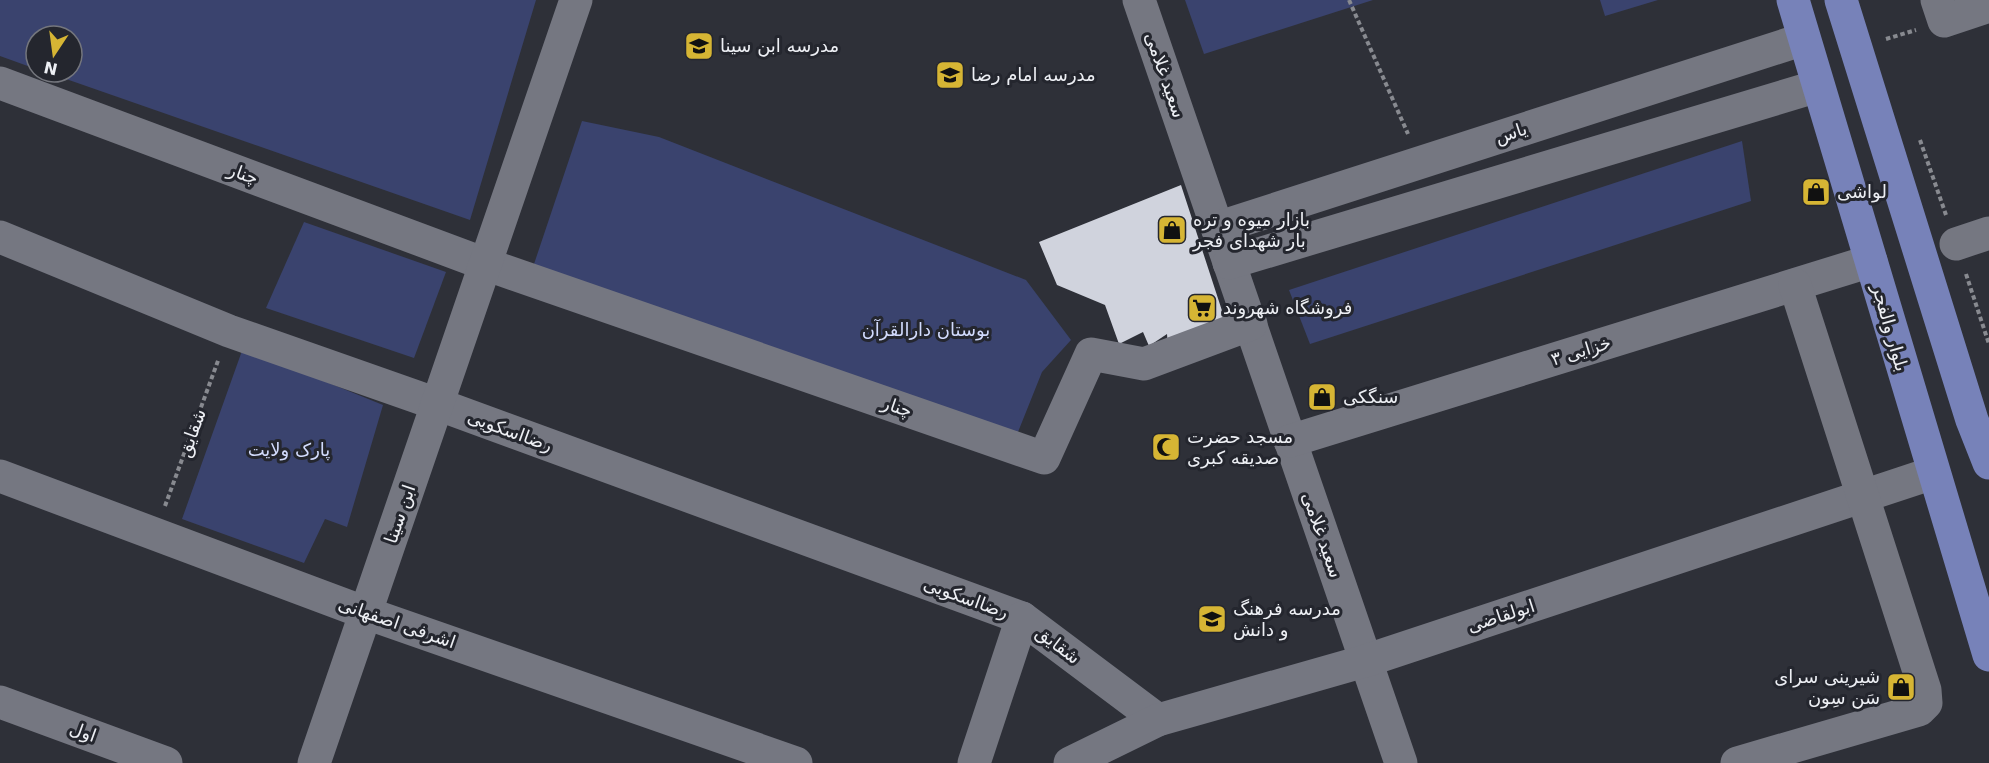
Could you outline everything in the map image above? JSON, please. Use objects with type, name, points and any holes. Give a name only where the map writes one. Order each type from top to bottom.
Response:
[{"type":"main road","name":"بلوار والفجر","points":[[1793,0],[1989,656]]},
{"type":"main road","points":[[1804,39],[1845,12],[1971,420],[1989,463]]},
{"type":"main road","points":[[1818,86],[1863,72]]},
{"type":"street","points":[[486,264],[576,0]]},
{"type":"street","name":"سعید غلامی","points":[[1139,0],[1401,763]]},
{"type":"street","points":[[1941,10],[1989,6]]},
{"type":"street","name":"یاس","points":[[1217,228],[1804,39]]},
{"type":"street","name":"چنار","points":[[0,83],[486,264],[1044,458],[1091,354],[1144,364],[1251,324]]},
{"type":"street","points":[[1229,263],[1818,86]]},
{"type":"street","points":[[1956,244],[1989,233]]},
{"type":"street","name":"رضااسکویی","points":[[0,237],[229,331],[437,404],[1022,618]]},
{"type":"street","name":"خزایی ۳","points":[[1290,441],[1871,261]]},
{"type":"street","name":"ابن سینا","points":[[314,763],[486,264]]},
{"type":"street","points":[[1737,763],[1919,710],[1926,703],[1925,690],[1795,285]]},
{"type":"street","name":"ابولقاضی","points":[[1070,763],[1158,720],[1365,661],[1933,473]]},
{"type":"street","name":"اشرفی اصفهانی","points":[[0,476],[366,613],[796,763]]},
{"type":"street","name":"شقایق","points":[[974,763],[1022,618],[1158,720]]},
{"type":"street","name":"اول","points":[[0,702],[166,763]]},
{"type":"path","points":[[1349,0],[1421,162]]},
{"type":"path","points":[[1882,30],[1886,39]]},
{"type":"path","points":[[1917,130],[1989,344]]},
{"type":"path","name":"شقایق","points":[[155,535],[229,331]]},
{"type":"green space","points":[[0,0],[536,0],[470,220],[80,84],[84,84],[84,24],[24,24],[24,65],[0,56]]},
{"type":"green space","points":[[1185,0],[1373,0],[1204,54]]},
{"type":"green space","points":[[1600,0],[1658,0],[1605,16]]},
{"type":"green space","name":"بوستان دارالقرآن","points":[[582,121],[659,137],[1026,280],[1071,340],[1042,372],[1010,452],[533,267]]},
{"type":"green space","points":[[1742,141],[1751,201],[1310,344],[1289,290]]},
{"type":"green space","points":[[304,222],[446,272],[414,358],[266,308]]},
{"type":"green space","name":"پارک ولایت","points":[[243,348],[383,405],[347,527],[325,519],[304,563],[182,519]]},
{"type":"building","points":[[1181,185],[1227,326],[1168,347],[1167,334],[1149,346],[1143,332],[1119,344],[1105,305],[1057,285],[1039,242]]},
{"type":"place","name":"مدرسه ابن سینا","points":[[699,46]]},
{"type":"place","name":"مدرسه امام رضا","points":[[950,75]]},
{"type":"place","name":"لواشی","points":[[1816,192]]},
{"type":"place","name":"بازار میوه و تره‌ بار شهدای فجر","points":[[1172,230]]},
{"type":"place","name":"فروشگاه شهروند","points":[[1202,308]]},
{"type":"place","name":"سنگکی","points":[[1322,397]]},
{"type":"place","name":"مسجد حضرت صدیقه کبری","points":[[1166,447]]},
{"type":"place","name":"مدرسه فرهنگ و دانش","points":[[1212,619]]},
{"type":"place","name":"شیرینی سرای سَن سِون","points":[[1901,687]]}]
